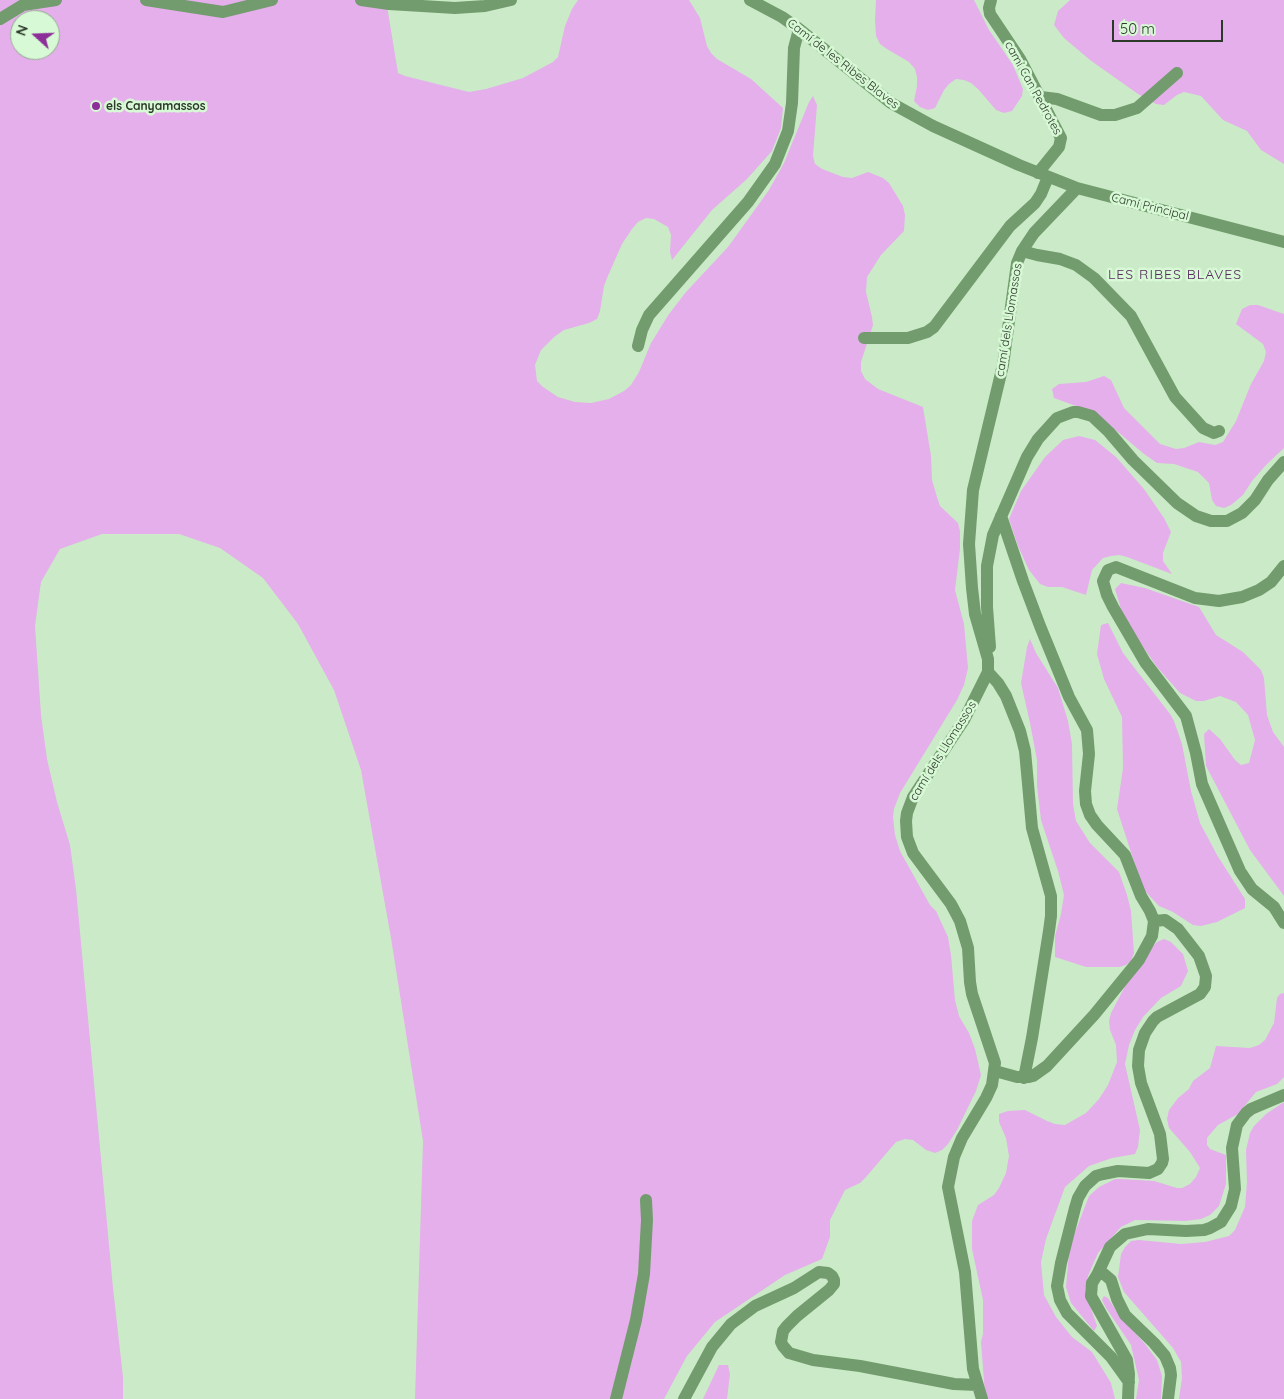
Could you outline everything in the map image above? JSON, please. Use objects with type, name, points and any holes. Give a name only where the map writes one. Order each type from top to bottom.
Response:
[{"type":"street","points":[[0,19],[23,5],[56,0]]},
{"type":"street","points":[[146,0],[223,12],[272,0]]},
{"type":"street","points":[[360,0],[389,4],[455,8],[485,6],[511,0]]},
{"type":"street","name":"Camí de les Ribes Blaves","points":[[750,0],[770,10],[799,29],[891,103],[933,126],[1019,165]]},
{"type":"street","name":"camí Can Pedrotes","points":[[991,0],[988,8],[990,14],[1020,59],[1061,138],[1059,147],[1043,175]]},
{"type":"street","points":[[638,346],[642,330],[649,315],[748,202],[775,164],[788,131],[792,103],[794,48],[799,29]]},
{"type":"street","points":[[1041,97],[1057,99],[1101,115],[1115,115],[1137,108],[1176,73]]},
{"type":"street","name":"Camí Principal","points":[[1019,165],[1077,188],[1284,242]]},
{"type":"street","points":[[864,338],[908,338],[927,332],[934,327],[1010,226],[1035,203],[1041,194],[1043,175]]},
{"type":"street","name":"camí dels Llomassos","points":[[982,1399],[970,1351],[965,1272],[948,1187],[954,1157],[962,1138],[990,1092],[995,1071],[993,1055],[972,994],[968,948],[960,921],[951,904],[909,846],[906,829],[907,813],[913,797],[964,720],[988,672],[988,659],[975,614],[972,596],[969,544],[971,507],[978,465],[1003,365],[1017,262],[1034,233],[1077,188]]},
{"type":"street","points":[[1022,251],[1060,259],[1076,265],[1094,278],[1131,316],[1175,397],[1203,428],[1214,432],[1219,431]]},
{"type":"street","points":[[988,659],[990,648],[987,566],[993,535],[1032,446],[1051,423],[1068,412],[1085,413],[1100,422],[1134,460],[1177,503],[1196,516],[1211,521],[1227,521],[1242,513],[1284,462]]},
{"type":"street","points":[[995,1071],[1024,1078],[1033,1076],[1047,1066],[1101,1007],[1145,950],[1152,936],[1154,921],[1150,910],[1141,896],[1125,855],[1090,815],[1086,804],[1085,791],[1089,754],[1087,730],[1069,697],[1022,581],[1002,516]]},
{"type":"street","points":[[1284,566],[1271,582],[1259,590],[1242,597],[1219,601],[1195,598],[1116,567],[1108,570],[1103,581],[1107,595],[1145,662],[1186,716],[1202,784],[1240,871],[1252,889],[1274,907],[1284,923]]},
{"type":"street","points":[[988,672],[1006,696],[1020,731],[1025,751],[1032,828],[1051,896],[1049,931],[1024,1078]]},
{"type":"street","points":[[1129,1382],[1111,1357],[1066,1313],[1060,1300],[1057,1286],[1075,1208],[1085,1186],[1096,1176],[1118,1172],[1149,1173],[1158,1169],[1162,1163],[1163,1153],[1160,1134],[1140,1083],[1139,1050],[1145,1033],[1153,1021],[1200,994],[1206,981],[1205,969],[1199,956],[1178,929],[1165,920],[1154,921]]},
{"type":"street","points":[[1128,1399],[1127,1360],[1091,1296],[1092,1283],[1103,1260],[1110,1248],[1125,1234],[1148,1229],[1204,1230],[1221,1222],[1231,1206],[1235,1189],[1232,1148],[1237,1125],[1251,1109],[1284,1095]]},
{"type":"street","points":[[616,1399],[636,1320],[644,1274],[646,1200]]},
{"type":"street","points":[[684,1399],[712,1347],[731,1324],[755,1306],[794,1288],[819,1272],[828,1273],[832,1276],[834,1284],[786,1326],[782,1342],[789,1353],[813,1360],[860,1366],[954,1384],[977,1385]]},
{"type":"street","points":[[1097,1276],[1104,1274],[1108,1276],[1125,1315],[1154,1343],[1164,1356],[1171,1375],[1168,1399]]},
{"type":"shaded area","points":[[0,0],[386,0],[398,73],[469,92],[523,78],[553,62],[558,57],[565,26],[578,0],[689,0],[700,18],[707,46],[711,53],[717,59],[751,79],[783,108],[781,128],[772,151],[746,180],[712,210],[672,260],[670,252],[671,235],[668,227],[654,219],[646,218],[638,222],[622,244],[607,278],[597,319],[564,330],[541,350],[535,365],[537,381],[558,397],[575,402],[591,403],[609,399],[631,385],[639,372],[651,343],[669,314],[686,292],[728,247],[769,190],[784,163],[813,96],[817,105],[813,156],[815,164],[822,169],[843,177],[852,178],[868,172],[883,178],[889,183],[903,206],[905,215],[904,231],[881,255],[867,277],[866,292],[873,325],[861,362],[861,371],[865,379],[878,389],[923,407],[931,456],[932,480],[937,497],[940,506],[958,523],[960,531],[960,549],[955,590],[964,624],[968,668],[964,685],[957,700],[900,793],[893,817],[895,835],[900,851],[930,905],[936,911],[948,937],[955,1000],[959,1016],[969,1033],[975,1049],[981,1075],[976,1091],[957,1130],[942,1150],[935,1153],[926,1150],[913,1140],[905,1139],[896,1142],[860,1183],[845,1190],[830,1220],[830,1237],[822,1259],[785,1275],[715,1322],[687,1356],[664,1399],[415,1399],[423,1141],[391,938],[361,770],[334,690],[298,624],[263,578],[220,548],[179,534],[102,534],[60,549],[41,582],[35,626],[41,715],[47,759],[70,845],[76,889],[123,1377],[123,1399],[0,1399]]},
{"type":"shaded area","points":[[876,0],[974,0],[989,30],[1013,65],[1023,89],[1022,96],[1012,111],[1004,113],[996,110],[971,83],[956,79],[944,90],[935,108],[928,110],[920,107],[914,101],[917,86],[915,69],[909,62],[880,44],[876,36]]},
{"type":"shaded area","points":[[1070,0],[1284,0],[1284,164],[1261,150],[1247,131],[1223,120],[1201,96],[1184,92],[1164,105],[1156,104],[1138,94],[1090,60],[1064,38],[1054,25],[1058,11]]},
{"type":"shaded area","points":[[1250,305],[1258,305],[1284,314],[1284,448],[1252,481],[1243,495],[1231,505],[1224,508],[1216,506],[1212,500],[1209,483],[1198,472],[1174,464],[1157,463],[1112,427],[1076,406],[1054,398],[1052,389],[1059,384],[1086,382],[1104,376],[1111,380],[1124,408],[1160,444],[1176,449],[1199,442],[1215,445],[1223,442],[1236,421],[1251,384],[1264,361],[1266,352],[1263,344],[1236,324],[1242,309]]},
{"type":"shaded area","points":[[1079,436],[1095,440],[1116,457],[1144,489],[1164,518],[1171,532],[1163,553],[1163,561],[1172,574],[1127,557],[1111,556],[1103,558],[1092,570],[1086,595],[1062,587],[1048,587],[1040,584],[1029,570],[1009,519],[1021,491],[1045,457],[1063,440]]},
{"type":"shaded area","points":[[1121,583],[1145,588],[1199,607],[1216,635],[1243,652],[1261,670],[1264,678],[1267,715],[1273,732],[1284,747],[1284,896],[1250,850],[1206,766],[1204,734],[1209,729],[1220,739],[1235,760],[1241,765],[1249,763],[1255,740],[1248,715],[1236,702],[1220,696],[1204,701],[1196,701],[1180,693],[1157,667],[1124,619],[1115,589]]},
{"type":"shaded area","points":[[1108,623],[1123,653],[1174,721],[1182,744],[1191,791],[1200,823],[1217,855],[1245,899],[1245,908],[1217,922],[1201,926],[1193,925],[1173,912],[1159,906],[1144,890],[1138,874],[1117,809],[1123,768],[1122,717],[1104,679],[1097,654],[1101,625]]},
{"type":"shaded area","points":[[1030,639],[1036,653],[1058,688],[1068,721],[1072,744],[1073,804],[1076,821],[1090,843],[1119,872],[1127,895],[1131,911],[1134,953],[1131,961],[1119,967],[1086,967],[1055,957],[1055,936],[1064,895],[1041,820],[1037,786],[1037,760],[1021,683]]},
{"type":"shaded area","points":[[1164,939],[1171,942],[1183,954],[1188,971],[1181,986],[1161,998],[1143,1017],[1129,1045],[1125,1064],[1140,1130],[1138,1147],[1135,1154],[1112,1158],[1089,1166],[1065,1187],[1046,1239],[1041,1262],[1044,1295],[1056,1317],[1072,1337],[1092,1352],[1111,1383],[1115,1399],[987,1399],[981,1342],[983,1334],[983,1300],[972,1249],[972,1221],[978,1205],[994,1195],[1006,1173],[1009,1156],[1006,1138],[999,1122],[999,1114],[1008,1111],[1025,1110],[1055,1124],[1065,1125],[1086,1113],[1099,1099],[1108,1085],[1117,1062],[1116,1045],[1110,1030],[1109,1021],[1111,1013],[1130,977],[1151,948],[1157,942]]},
{"type":"shaded area","points":[[1284,993],[1284,1077],[1277,1084],[1256,1092],[1238,1114],[1218,1125],[1207,1138],[1207,1145],[1210,1149],[1226,1155],[1226,1184],[1219,1206],[1210,1215],[1201,1219],[1185,1221],[1135,1220],[1121,1227],[1098,1253],[1088,1276],[1085,1291],[1097,1326],[1094,1331],[1071,1303],[1066,1287],[1069,1252],[1089,1196],[1099,1187],[1115,1179],[1154,1181],[1177,1188],[1190,1184],[1200,1168],[1190,1152],[1169,1128],[1167,1119],[1169,1110],[1178,1098],[1189,1089],[1193,1081],[1210,1068],[1216,1046],[1250,1048],[1259,1045],[1265,1040],[1274,1023],[1277,998],[1280,994]]},
{"type":"shaded area","points":[[1284,1102],[1284,1399],[1179,1399],[1182,1378],[1181,1362],[1173,1348],[1124,1292],[1118,1277],[1121,1254],[1131,1241],[1181,1244],[1205,1242],[1229,1236],[1235,1230],[1245,1207],[1247,1182],[1246,1150],[1250,1133],[1266,1114]]},
{"type":"shaded area","points":[[1104,1296],[1108,1298],[1119,1315],[1157,1360],[1162,1376],[1161,1399],[1136,1399],[1139,1380],[1131,1345],[1106,1308],[1102,1300]]},
{"type":"shaded area","points":[[719,1365],[728,1365],[730,1374],[727,1399],[703,1399]]},
{"type":"place","name":"els Canyamassos","points":[[96,106]]},
{"type":"district","name":"LES RIBES BLAVES","points":[[1175,275]]}]
